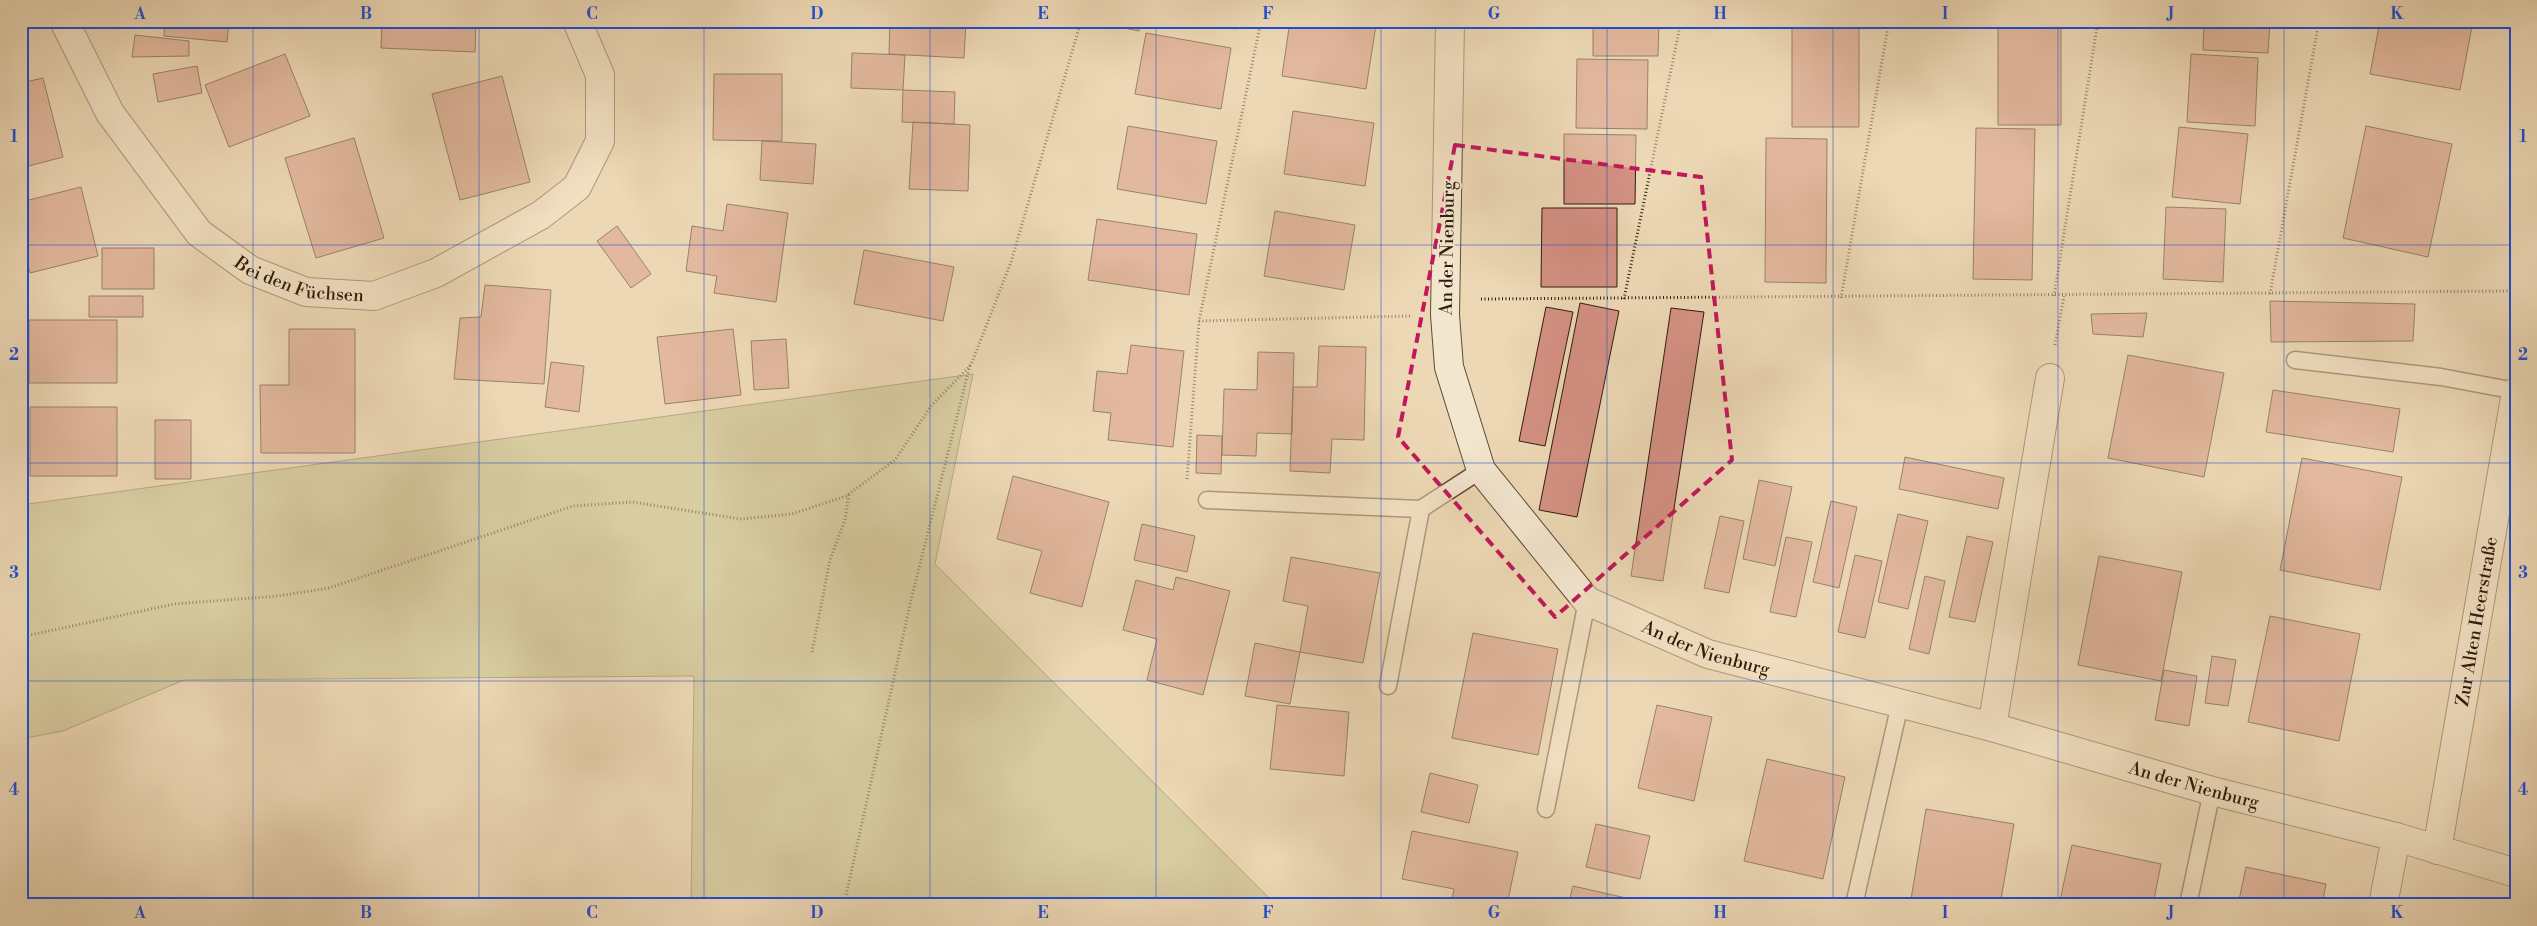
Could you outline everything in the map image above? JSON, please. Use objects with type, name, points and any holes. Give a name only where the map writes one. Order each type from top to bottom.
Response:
[{"type":"street","name":"Bei den Füchsen","points":[[64,21],[110,113],[199,233],[250,270],[306,292],[374,296],[436,273],[541,215],[577,187],[600,141],[600,75],[577,21]]},
{"type":"street","name":"An der Nienburg","points":[[1450,21],[1445,307],[1449,367],[1481,470],[1586,601],[1708,654],[1992,727],[2212,791],[2396,838],[2516,873]]},
{"type":"street","points":[[1992,727],[2050,378]]},
{"type":"street","name":"Zur Alten Heerstraße","points":[[2437,850],[2516,391]]},
{"type":"street","points":[[2383,905],[2396,838]]},
{"type":"lane","points":[[2295,360],[2441,377],[2516,391]]},
{"type":"lane","points":[[1206,500],[1421,509],[1481,470]]},
{"type":"lane","points":[[1388,686],[1421,509]]},
{"type":"lane","points":[[1546,809],[1586,601]]},
{"type":"lane","points":[[1854,905],[1900,704]]},
{"type":"lane","points":[[2188,905],[2212,791]]},
{"type":"path","points":[[844,905],[911,600],[971,365],[1011,262],[1081,21]]},
{"type":"path","points":[[1206,500],[1187,479],[1200,321],[1261,21]]},
{"type":"path","points":[[1624,299],[1681,21]]},
{"type":"path","points":[[1840,298],[1890,21]]},
{"type":"path","points":[[2054,296],[2098,21]]},
{"type":"path","points":[[2270,294],[2319,21]]},
{"type":"path","points":[[1200,321],[1624,299],[2516,291]]},
{"type":"path","points":[[2050,378],[2064,296]]},
{"type":"path","points":[[21,637],[174,604],[278,596],[329,588],[573,506],[632,502],[741,519],[792,514],[850,493],[895,460],[931,406],[971,365]]},
{"type":"path","points":[[812,652],[830,560],[845,520],[850,493]]},
{"type":"highlighted area","points":[[1455,145],[1701,177],[1732,460],[1555,617],[1398,437]]},
{"type":"shaded area","points":[[973,374],[935,564],[1276,905],[691,905],[694,676],[184,680],[63,731],[21,739],[21,505]]},
{"type":"building","points":[[165,21],[229,21],[227,42],[164,36]]},
{"type":"building","points":[[382,21],[476,21],[475,52],[381,48]]},
{"type":"building","points":[[745,21],[788,21],[787,27],[744,23]]},
{"type":"building","points":[[890,21],[966,21],[964,58],[889,54]]},
{"type":"building","points":[[1109,21],[1141,21],[1139,31],[1108,25]]},
{"type":"building","points":[[1193,21],[1237,21],[1236,29]]},
{"type":"building","points":[[1290,21],[1354,21],[1376,25],[1366,89],[1282,76]]},
{"type":"building","points":[[1593,21],[1659,21],[1658,56],[1593,56]]},
{"type":"building","points":[[1792,21],[1859,21],[1859,127],[1792,127]]},
{"type":"building","points":[[1998,21],[2061,21],[2061,125],[1998,125]]},
{"type":"building","points":[[2204,21],[2270,21],[2268,53],[2203,50]]},
{"type":"building","points":[[2380,21],[2473,21],[2460,90],[2370,74]]},
{"type":"building","points":[[1146,33],[1231,48],[1221,109],[1135,94]]},
{"type":"building","points":[[135,35],[189,41],[189,56],[132,57]]},
{"type":"building","points":[[852,53],[905,55],[903,90],[851,88]]},
{"type":"building","points":[[285,54],[310,116],[229,147],[205,85]]},
{"type":"building","points":[[2191,54],[2258,58],[2255,126],[2187,122]]},
{"type":"building","points":[[1577,59],[1648,60],[1647,129],[1576,128]]},
{"type":"building","points":[[197,66],[202,93],[158,102],[153,74]]},
{"type":"building","points":[[714,74],[782,74],[782,141],[713,140]]},
{"type":"building","points":[[502,76],[530,182],[460,200],[432,94]]},
{"type":"building","points":[[43,78],[63,157],[21,168],[21,83]]},
{"type":"building","points":[[903,90],[955,92],[954,124],[902,122]]},
{"type":"building","points":[[1293,111],[1374,123],[1365,186],[1284,174]]},
{"type":"building","points":[[913,122],[970,125],[968,191],[909,189]]},
{"type":"building","points":[[1128,126],[1217,141],[1206,204],[1117,189]]},
{"type":"building","points":[[2366,126],[2452,144],[2428,257],[2343,238]]},
{"type":"building","points":[[2179,127],[2248,134],[2240,204],[2172,197]]},
{"type":"building","points":[[1976,128],[2035,129],[2032,280],[1973,279]]},
{"type":"building","points":[[1564,134],[1636,135],[1635,204],[1564,204]]},
{"type":"building","points":[[354,138],[384,238],[316,258],[285,158]]},
{"type":"building","points":[[1766,138],[1827,139],[1826,283],[1765,282]]},
{"type":"building","points":[[762,141],[816,144],[813,184],[760,180]]},
{"type":"building","points":[[81,187],[98,256],[30,273],[21,239],[21,202]]},
{"type":"building","points":[[727,204],[788,213],[776,302],[714,293],[717,276],[686,271],[692,226],[723,231]]},
{"type":"building","points":[[2166,207],[2226,209],[2223,282],[2163,279]]},
{"type":"building","points":[[1542,208],[1617,208],[1617,287],[1541,287]]},
{"type":"building","points":[[1275,211],[1355,225],[1344,290],[1264,276]]},
{"type":"building","points":[[1097,219],[1197,234],[1189,295],[1088,280]]},
{"type":"building","points":[[617,226],[651,274],[631,288],[597,241]]},
{"type":"building","points":[[102,248],[154,248],[154,289],[102,289]]},
{"type":"building","points":[[864,250],[954,267],[943,321],[854,304]]},
{"type":"building","points":[[485,285],[551,290],[544,384],[454,379],[460,318],[481,317]]},
{"type":"building","points":[[89,296],[143,296],[143,317],[89,317]]},
{"type":"building","points":[[2270,301],[2415,304],[2413,341],[2271,342]]},
{"type":"building","points":[[1580,303],[1619,311],[1577,517],[1539,510]]},
{"type":"building","points":[[1546,307],[1573,312],[1545,446],[1519,441]]},
{"type":"building","points":[[1671,308],[1704,312],[1663,581],[1631,576]]},
{"type":"building","points":[[2147,313],[2143,337],[2093,334],[2091,314]]},
{"type":"building","points":[[29,320],[117,320],[117,383],[29,383]]},
{"type":"building","points":[[289,329],[355,329],[355,453],[261,453],[260,385],[289,385]]},
{"type":"building","points":[[733,329],[741,395],[665,404],[657,337]]},
{"type":"building","points":[[786,339],[789,388],[754,390],[751,341]]},
{"type":"building","points":[[1131,345],[1184,351],[1173,447],[1108,440],[1111,413],[1093,411],[1097,371],[1127,374]]},
{"type":"building","points":[[1319,346],[1366,347],[1364,440],[1332,439],[1330,473],[1290,471],[1293,387],[1317,387]]},
{"type":"building","points":[[1258,352],[1294,353],[1292,434],[1257,433],[1256,456],[1222,455],[1224,389],[1257,390]]},
{"type":"building","points":[[2128,355],[2224,373],[2204,477],[2108,458]]},
{"type":"building","points":[[551,362],[584,366],[579,412],[545,407]]},
{"type":"building","points":[[2273,390],[2400,409],[2393,452],[2266,432]]},
{"type":"building","points":[[30,407],[117,407],[117,476],[30,476]]},
{"type":"building","points":[[155,420],[191,420],[191,479],[155,479]]},
{"type":"building","points":[[1197,435],[1222,436],[1221,474],[1196,473]]},
{"type":"building","points":[[1905,457],[2004,478],[1998,509],[1899,489]]},
{"type":"building","points":[[2302,458],[2402,477],[2380,590],[2280,570]]},
{"type":"building","points":[[1013,476],[1109,502],[1082,607],[1030,593],[1042,551],[997,539]]},
{"type":"building","points":[[1759,480],[1792,487],[1775,566],[1743,559]]},
{"type":"building","points":[[1831,501],[1857,507],[1839,588],[1813,582]]},
{"type":"building","points":[[1898,514],[1928,521],[1908,609],[1878,602]]},
{"type":"building","points":[[1720,516],[1744,521],[1729,593],[1704,588]]},
{"type":"building","points":[[1142,524],[1195,536],[1187,572],[1134,560]]},
{"type":"building","points":[[1967,536],[1993,542],[1975,622],[1949,617]]},
{"type":"building","points":[[1786,537],[1812,542],[1796,617],[1770,612]]},
{"type":"building","points":[[1855,555],[1882,561],[1865,638],[1838,632]]},
{"type":"building","points":[[2099,556],[2182,572],[2161,681],[2078,665]]},
{"type":"building","points":[[1291,557],[1380,573],[1363,663],[1300,652],[1308,606],[1283,601]]},
{"type":"building","points":[[1925,576],[1945,581],[1929,654],[1909,649]]},
{"type":"building","points":[[1176,577],[1230,591],[1203,695],[1147,680],[1157,639],[1123,630],[1136,580],[1173,590]]},
{"type":"building","points":[[2270,616],[2360,634],[2339,741],[2248,722]]},
{"type":"building","points":[[1473,633],[1558,649],[1538,755],[1452,738]]},
{"type":"building","points":[[1255,643],[1300,652],[1290,704],[1245,696]]},
{"type":"building","points":[[2212,656],[2236,660],[2228,706],[2205,703]]},
{"type":"building","points":[[2164,670],[2197,676],[2189,726],[2155,720]]},
{"type":"building","points":[[1277,705],[1349,712],[1344,776],[1270,769]]},
{"type":"building","points":[[1657,705],[1712,717],[1694,801],[1638,788]]},
{"type":"building","points":[[1767,759],[1845,777],[1823,879],[1744,861]]},
{"type":"building","points":[[1430,773],[1478,785],[1469,823],[1421,812]]},
{"type":"building","points":[[1926,809],[2014,824],[2000,905],[1910,905]]},
{"type":"building","points":[[1596,824],[1650,836],[1640,879],[1586,867]]},
{"type":"building","points":[[1412,831],[1518,852],[1507,905],[1451,905],[1454,889],[1402,879]]},
{"type":"building","points":[[2072,845],[2161,864],[2153,905],[2059,905]]},
{"type":"building","points":[[2246,867],[2326,884],[2322,905],[2238,905]]},
{"type":"building","points":[[1573,886],[1657,905],[1568,905]]}]
